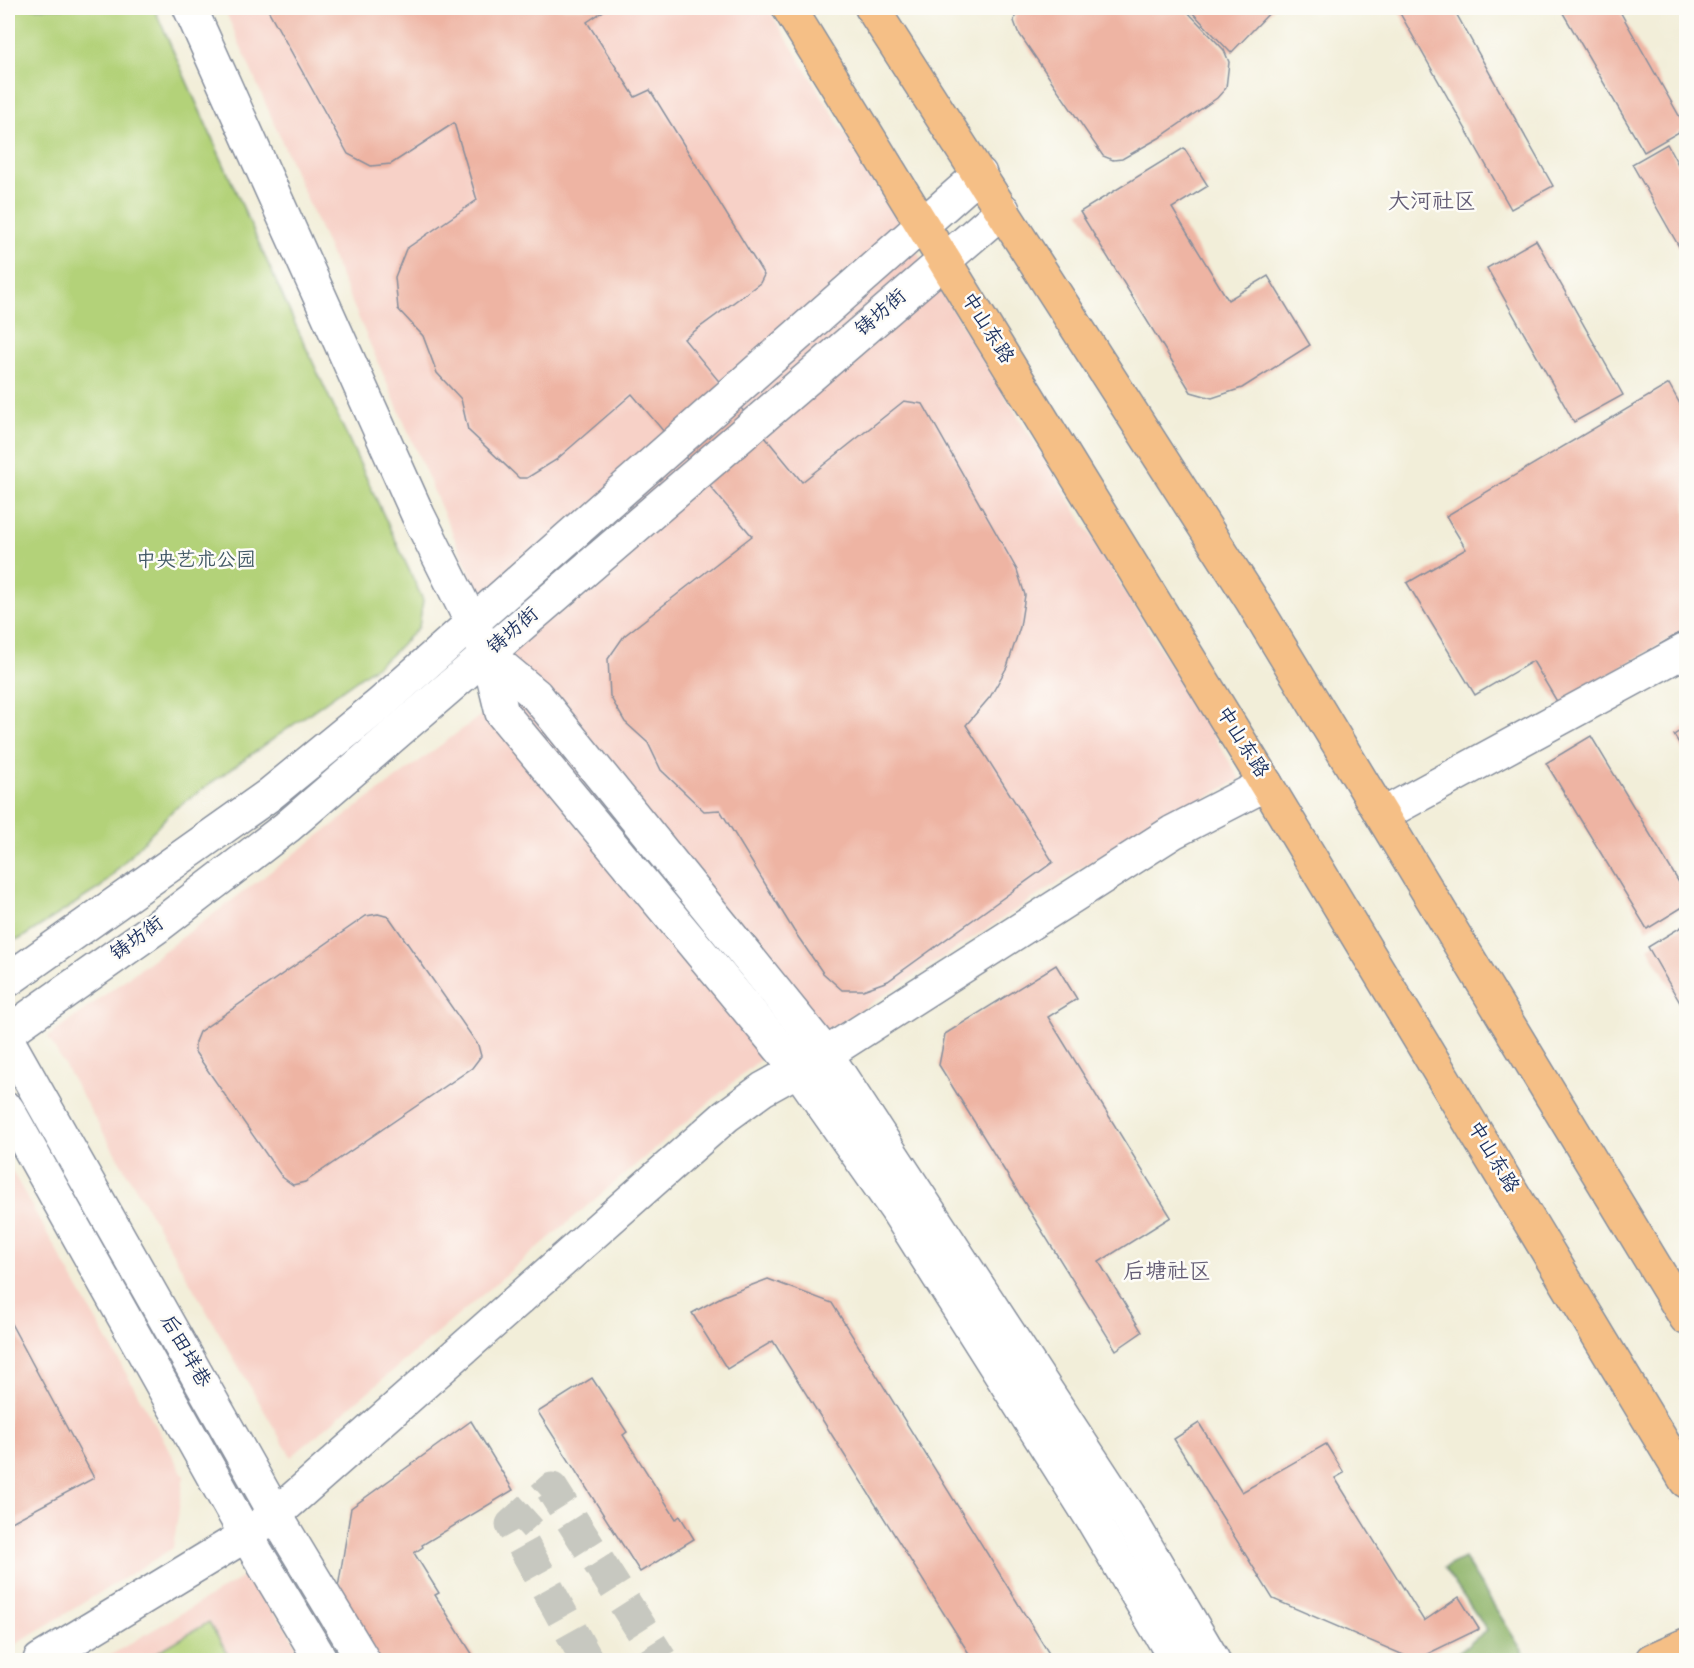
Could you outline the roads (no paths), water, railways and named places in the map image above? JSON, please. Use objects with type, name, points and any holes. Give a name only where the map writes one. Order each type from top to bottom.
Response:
[{"type":"main road","name":"中山东路","points":[[789,8],[1266,784],[1686,1481]]},
{"type":"main road","points":[[872,8],[1251,599],[1686,1318]]},
{"type":"main road","points":[[1652,1660],[1686,1645]]},
{"type":"street","points":[[190,8],[413,504],[471,625],[488,655],[502,713],[798,1070],[908,1230],[1094,1522],[1176,1660]]},
{"type":"street","name":"铸坊街","points":[[8,980],[268,795],[471,625],[980,174]]},
{"type":"street","name":"铸坊街","points":[[8,1032],[158,926],[287,827],[1003,210]]},
{"type":"street","points":[[1382,815],[1686,650]]},
{"type":"street","points":[[488,655],[536,695],[826,1054],[1127,1514],[1213,1660]]},
{"type":"street","points":[[40,1660],[246,1535],[276,1514],[726,1116],[763,1089],[826,1054],[1173,832],[1266,784]]},
{"type":"street","name":"后田垟巷","points":[[8,1041],[276,1514],[363,1660]]},
{"type":"street","name":"后田垟巷","points":[[8,1110],[246,1535],[321,1660]]},
{"type":"tunnel","points":[[587,1660],[512,1525],[552,1489],[661,1660]]},
{"type":"district","name":"大河社区","points":[[1432,203]]},
{"type":"district","name":"后塘社区","points":[[1167,1273]]},
{"type":"park label","name":"中央艺术公园","points":[[196,562]]}]
